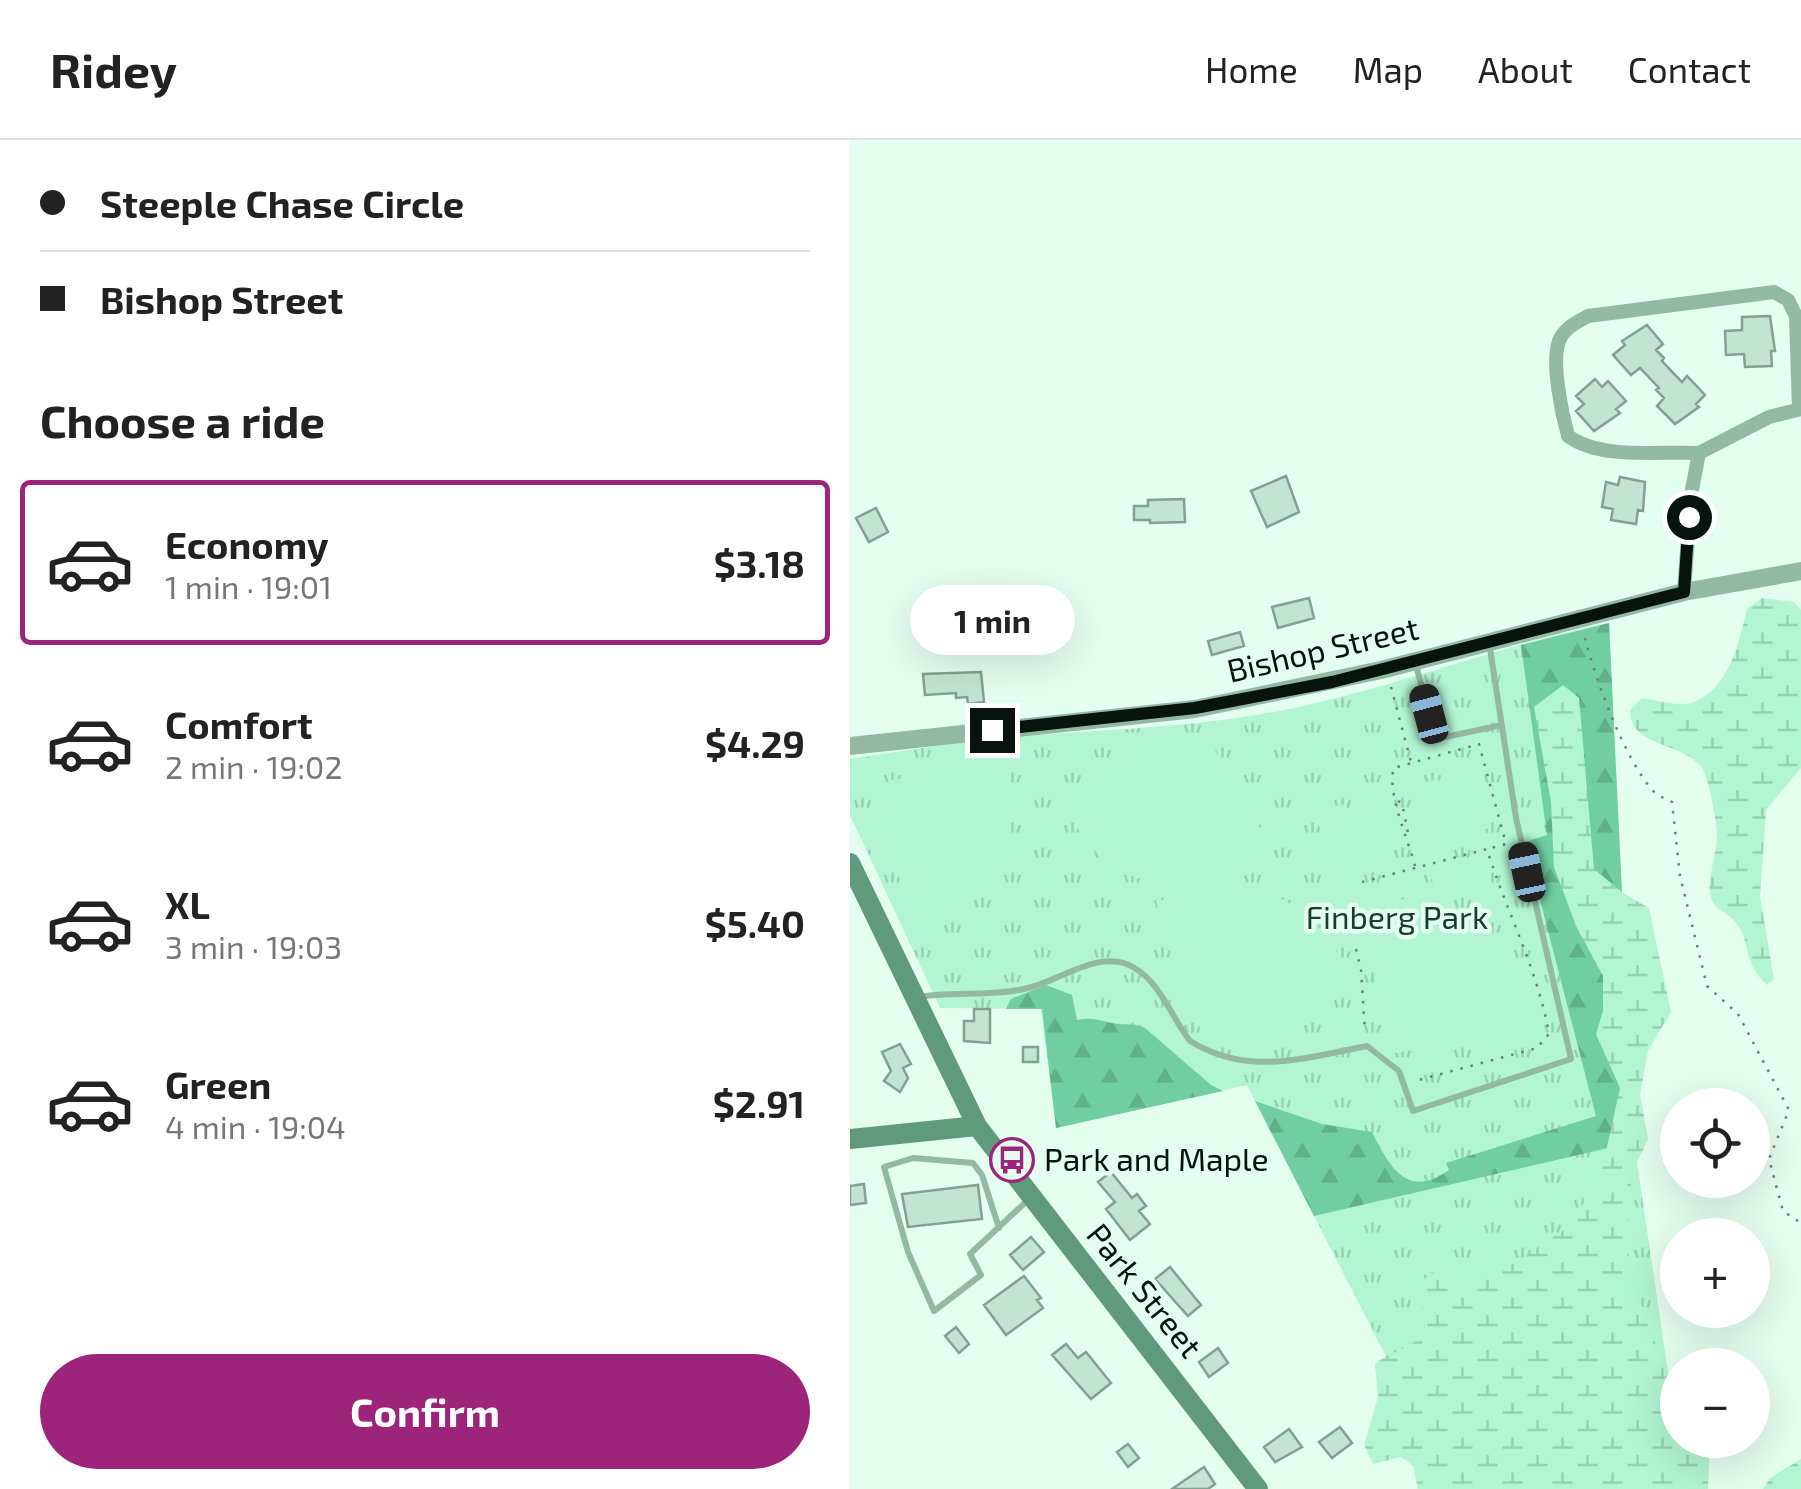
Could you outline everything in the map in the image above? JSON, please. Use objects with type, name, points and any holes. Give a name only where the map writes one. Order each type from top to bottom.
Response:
[{"type":"main road","name":"Park Street","points":[[850,862],[978,1126],[1258,1489]]},
{"type":"main road","points":[[850,1139],[978,1126]]},
{"type":"street","points":[[1774,292],[1788,300],[1796,316],[1800,409],[1769,417],[1700,453],[1601,451],[1582,446],[1568,436],[1558,366],[1559,342],[1570,326],[1588,316],[1774,292]]},
{"type":"street","points":[[1684,592],[1691,495],[1700,453]]},
{"type":"street","name":"Bishop Street","points":[[850,746],[1195,708],[1332,682],[1684,592],[1801,571]]},
{"type":"lane","points":[[914,998],[1001,993],[1033,987],[1085,966],[1124,963],[1157,988],[1190,1041],[1214,1054],[1244,1062],[1282,1064],[1366,1046],[1399,1071],[1413,1111],[1571,1058],[1522,850],[1489,641]]},
{"type":"lane","points":[[1414,661],[1436,740],[1502,725]]},
{"type":"lane","points":[[999,1228],[982,1175],[973,1163],[913,1158],[884,1167],[908,1252],[934,1312],[981,1274],[970,1254],[999,1228],[1031,1198]]},
{"type":"path","points":[[1580,617],[1596,679],[1631,754],[1654,792],[1672,802],[1680,876],[1707,986],[1738,1014],[1789,1110],[1768,1158],[1784,1211],[1801,1224]]},
{"type":"path","points":[[1390,684],[1411,763]]},
{"type":"path","points":[[1362,882],[1506,844],[1480,744],[1394,768],[1391,774],[1396,805],[1415,868]]},
{"type":"path","points":[[1404,1084],[1537,1048],[1549,1034],[1544,1004],[1505,906],[1488,849]]},
{"type":"path","points":[[1356,949],[1366,1046]]},
{"type":"green space","points":[[1762,598],[1794,602],[1801,610],[1801,768],[1766,810],[1760,897],[1774,979],[1767,985],[1753,968],[1737,924],[1715,906],[1711,897],[1717,836],[1705,773],[1693,759],[1638,731],[1630,710],[1642,698],[1691,703],[1715,688],[1730,664],[1747,609]]},
{"type":"green space","name":"Finberg Park","points":[[1609,623],[1634,1142],[1664,1348],[1660,1348],[1660,1444],[1454,1489],[1247,1085],[1056,1128],[1041,1009],[940,1008],[850,815],[850,759],[994,739],[1257,715],[1346,696]]},
{"type":"green space","points":[[1609,623],[1634,1142],[1314,1216],[1255,1101],[1322,1124],[1372,1132],[1393,1167],[1411,1180],[1422,1182],[1449,1170],[1446,1163],[1596,1116],[1525,842],[1547,835],[1521,645]]},
{"type":"green space","points":[[1563,685],[1579,698],[1594,869],[1649,908],[1671,1012],[1648,1051],[1640,1094],[1648,1139],[1637,1162],[1626,1205],[1630,1232],[1627,1290],[1649,1314],[1660,1363],[1660,1458],[1709,1458],[1708,1489],[1418,1489],[1413,1466],[1401,1457],[1373,1464],[1364,1445],[1378,1397],[1375,1364],[1411,1344],[1424,1330],[1420,1293],[1428,1273],[1478,1278],[1525,1259],[1542,1243],[1568,1228],[1583,1204],[1597,1193],[1620,1088],[1596,1034],[1603,1011],[1603,976],[1576,926],[1554,867],[1551,802],[1534,707]]},
{"type":"green space","points":[[1181,735],[1211,743],[1277,858],[1247,875],[1215,884],[1182,887],[1149,882],[1119,870],[1094,850],[1075,824],[1064,790]]},
{"type":"green space","points":[[1008,765],[1010,818],[997,864],[969,902],[923,930],[872,819],[875,796],[890,780]]},
{"type":"green space","points":[[1473,770],[1489,828],[1461,835],[1446,777]]},
{"type":"green space","points":[[1438,779],[1453,837],[1426,844],[1410,786]]},
{"type":"green space","points":[[1378,795],[1393,853],[1366,860],[1351,802]]},
{"type":"green space","points":[[1343,804],[1358,862],[1331,869],[1315,811]]},
{"type":"green space","points":[[1483,854],[1491,886],[1437,900],[1429,868]]},
{"type":"green space","points":[[1238,886],[1275,896],[1306,915],[1331,942],[1349,975],[1252,1039],[1223,1045],[1208,1038],[1187,1012],[1156,901]]},
{"type":"green space","points":[[1352,888],[1373,929],[1365,903],[1397,899],[1427,902],[1455,912],[1481,928],[1503,948],[1520,973],[1539,1032],[1394,1053],[1385,1047],[1374,986],[1377,940],[1349,952],[1325,902]]},
{"type":"green space","points":[[1046,985],[1072,995],[1077,1020],[1095,1019],[1145,1028],[1223,1091],[1056,1128],[1042,1009],[1006,1009],[1011,999]]},
{"type":"green space","points":[[1801,1459],[1801,1489],[1763,1489],[1770,1478]]},
{"type":"building","points":[[1770,316],[1775,351],[1771,351],[1772,366],[1745,367],[1744,354],[1726,355],[1725,331],[1742,330],[1742,317]]},
{"type":"building","points":[[1647,325],[1663,344],[1656,350],[1664,358],[1662,361],[1682,382],[1687,376],[1705,395],[1696,404],[1699,407],[1675,424],[1657,406],[1664,398],[1656,390],[1659,388],[1640,368],[1631,375],[1613,355],[1625,345],[1622,341]]},
{"type":"building","points":[[1595,379],[1602,387],[1608,381],[1626,401],[1616,409],[1620,413],[1594,431],[1576,411],[1584,404],[1576,396]]},
{"type":"building","points":[[1286,476],[1299,512],[1267,527],[1251,491]]},
{"type":"building","points":[[1620,477],[1645,482],[1643,511],[1638,510],[1636,524],[1611,520],[1613,509],[1602,507],[1606,482],[1618,485]]},
{"type":"building","points":[[1184,499],[1185,522],[1134,520],[1134,506],[1148,506],[1148,500]]},
{"type":"building","points":[[876,508],[888,532],[869,542],[856,518]]},
{"type":"building","points":[[1309,598],[1314,618],[1278,628],[1272,607]]},
{"type":"building","points":[[1240,632],[1244,646],[1212,655],[1208,641]]},
{"type":"building","points":[[981,672],[984,702],[968,704],[967,697],[956,698],[956,693],[925,695],[923,674]]},
{"type":"building","points":[[974,1009],[990,1009],[990,1043],[964,1041],[964,1021],[974,1021]]},
{"type":"building","points":[[900,1044],[911,1064],[903,1068],[908,1078],[900,1092],[884,1081],[891,1071],[882,1052]]},
{"type":"building","points":[[1023,1047],[1038,1047],[1038,1062],[1023,1062]]},
{"type":"building","points":[[1111,1172],[1132,1198],[1137,1194],[1146,1206],[1139,1211],[1150,1224],[1130,1240],[1106,1209],[1115,1202],[1098,1182]]},
{"type":"building","points":[[864,1184],[866,1203],[850,1205],[850,1186]]},
{"type":"building","points":[[978,1185],[982,1219],[908,1227],[902,1194]]},
{"type":"building","points":[[1031,1237],[1044,1252],[1023,1270],[1010,1255]]},
{"type":"building","points":[[1170,1267],[1201,1305],[1188,1316],[1155,1279]]},
{"type":"building","points":[[1024,1276],[1041,1298],[1037,1300],[1043,1308],[1006,1335],[984,1305]]},
{"type":"building","points":[[956,1327],[969,1344],[959,1353],[945,1336]]},
{"type":"building","points":[[1066,1344],[1078,1358],[1086,1352],[1111,1383],[1091,1399],[1052,1355]]},
{"type":"building","points":[[1218,1348],[1228,1363],[1209,1377],[1199,1362]]},
{"type":"building","points":[[1340,1427],[1352,1443],[1332,1458],[1319,1442]]},
{"type":"building","points":[[1289,1429],[1302,1447],[1275,1462],[1264,1447]]},
{"type":"building","points":[[1128,1444],[1139,1458],[1128,1467],[1117,1452]]},
{"type":"building","points":[[1204,1467],[1215,1484],[1208,1489],[1172,1489]]},
{"type":"place","name":"Park and Maple","points":[[1012,1160]]},
{"type":"route","points":[[992,730],[1195,708],[1332,682],[1684,592],[1689,517]]}]
